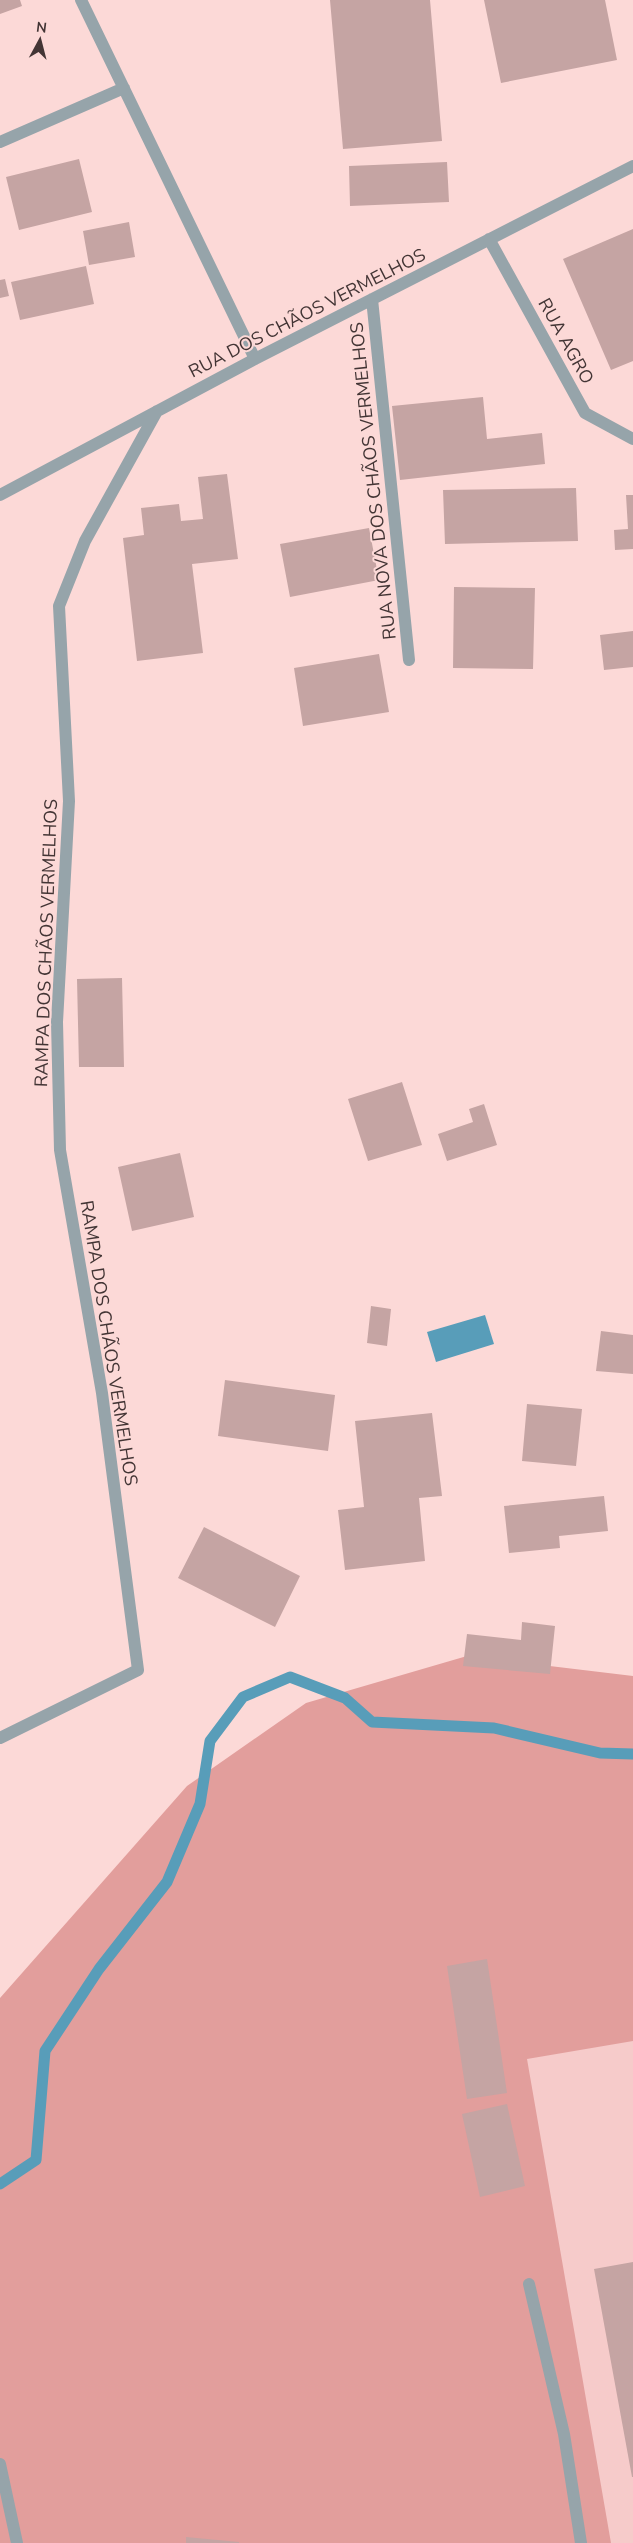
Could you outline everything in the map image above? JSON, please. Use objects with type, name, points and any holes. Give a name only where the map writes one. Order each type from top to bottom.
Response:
[{"type":"street","points":[[81,0],[255,358]]},
{"type":"street","points":[[0,142],[124,88]]},
{"type":"street","name":"RUA DOS CHÃOS VERMELHOS","points":[[0,495],[255,358],[633,166]]},
{"type":"street","name":"RUA AGRO","points":[[489,239],[586,413],[633,439]]},
{"type":"street","name":"RUA NOVA DOS CHÃOS VERMELHOS","points":[[372,299],[409,660]]},
{"type":"street","name":"RAMPA DOS CHÃOS VERMELHOS","points":[[0,1738],[138,1670],[102,1393],[60,1150],[57,1022],[69,801],[59,606],[85,541],[157,411]]},
{"type":"street","points":[[529,2284],[564,2434],[581,2543]]},
{"type":"street","points":[[0,2464],[17,2543]]},
{"type":"shaded area","points":[[467,1656],[633,1676],[633,2041],[527,2059],[611,2543],[0,2543],[0,1998],[187,1786],[306,1703]]},
{"type":"shaded area","points":[[633,2034],[633,2543],[593,2543],[509,2055]]},
{"type":"water","points":[[485,1315],[494,1344],[436,1362],[427,1332]]},
{"type":"building","points":[[0,0],[20,0],[22,6],[0,14]]},
{"type":"building","points":[[330,0],[430,0],[442,141],[343,149]]},
{"type":"building","points":[[484,0],[605,0],[617,60],[501,83]]},
{"type":"building","points":[[79,159],[92,212],[19,230],[6,177]]},
{"type":"building","points":[[447,162],[449,202],[350,206],[349,166]]},
{"type":"building","points":[[129,222],[135,257],[89,265],[83,231]]},
{"type":"building","points":[[633,229],[633,361],[611,370],[563,259]]},
{"type":"building","points":[[86,266],[94,304],[20,320],[11,282]]},
{"type":"building","points":[[5,279],[9,296],[0,298],[0,280]]},
{"type":"building","points":[[483,397],[487,439],[542,433],[545,464],[400,480],[392,406]]},
{"type":"building","points":[[227,474],[238,559],[192,564],[203,653],[137,661],[123,538],[144,535],[141,508],[179,504],[181,521],[203,519],[198,477]]},
{"type":"building","points":[[576,488],[578,541],[445,544],[443,490]]},
{"type":"building","points":[[626,495],[633,495],[633,549],[615,550],[614,530],[628,529]]},
{"type":"building","points":[[369,528],[379,580],[290,597],[280,544]]},
{"type":"building","points":[[454,587],[535,588],[533,669],[453,668]]},
{"type":"building","points":[[633,631],[633,667],[604,670],[600,635]]},
{"type":"building","points":[[379,654],[389,712],[303,726],[294,668]]},
{"type":"building","points":[[122,978],[124,1067],[79,1067],[77,979]]},
{"type":"building","points":[[402,1082],[422,1145],[368,1161],[348,1099]]},
{"type":"building","points":[[484,1104],[497,1145],[447,1161],[438,1134],[473,1122],[469,1109]]},
{"type":"building","points":[[180,1153],[194,1217],[132,1231],[118,1167]]},
{"type":"building","points":[[371,1306],[391,1309],[387,1346],[367,1343]]},
{"type":"building","points":[[601,1331],[633,1335],[633,1374],[596,1371]]},
{"type":"building","points":[[225,1380],[335,1395],[328,1451],[218,1436]]},
{"type":"building","points":[[527,1404],[582,1409],[576,1466],[522,1461]]},
{"type":"building","points":[[432,1413],[442,1496],[419,1498],[425,1561],[345,1570],[338,1510],[364,1507],[355,1421]]},
{"type":"building","points":[[604,1496],[608,1531],[559,1536],[560,1548],[509,1553],[504,1506]]},
{"type":"building","points":[[204,1527],[300,1576],[275,1627],[178,1578]]},
{"type":"building","points":[[522,1622],[555,1626],[550,1674],[463,1666],[467,1634],[521,1640]]},
{"type":"building","points":[[487,1959],[507,2093],[467,2099],[447,1966]]},
{"type":"building","points":[[507,2104],[525,2186],[480,2197],[462,2114]]},
{"type":"building","points":[[633,2262],[633,2477],[632,2477],[594,2269]]},
{"type":"building","points":[[186,2537],[239,2542],[239,2543],[186,2543]]},
{"type":"waterway","points":[[0,2184],[36,2160],[45,2051],[99,1969],[167,1882],[200,1804],[210,1741],[243,1697],[290,1677],[345,1698],[372,1722],[494,1728],[600,1753],[633,1754]]}]
